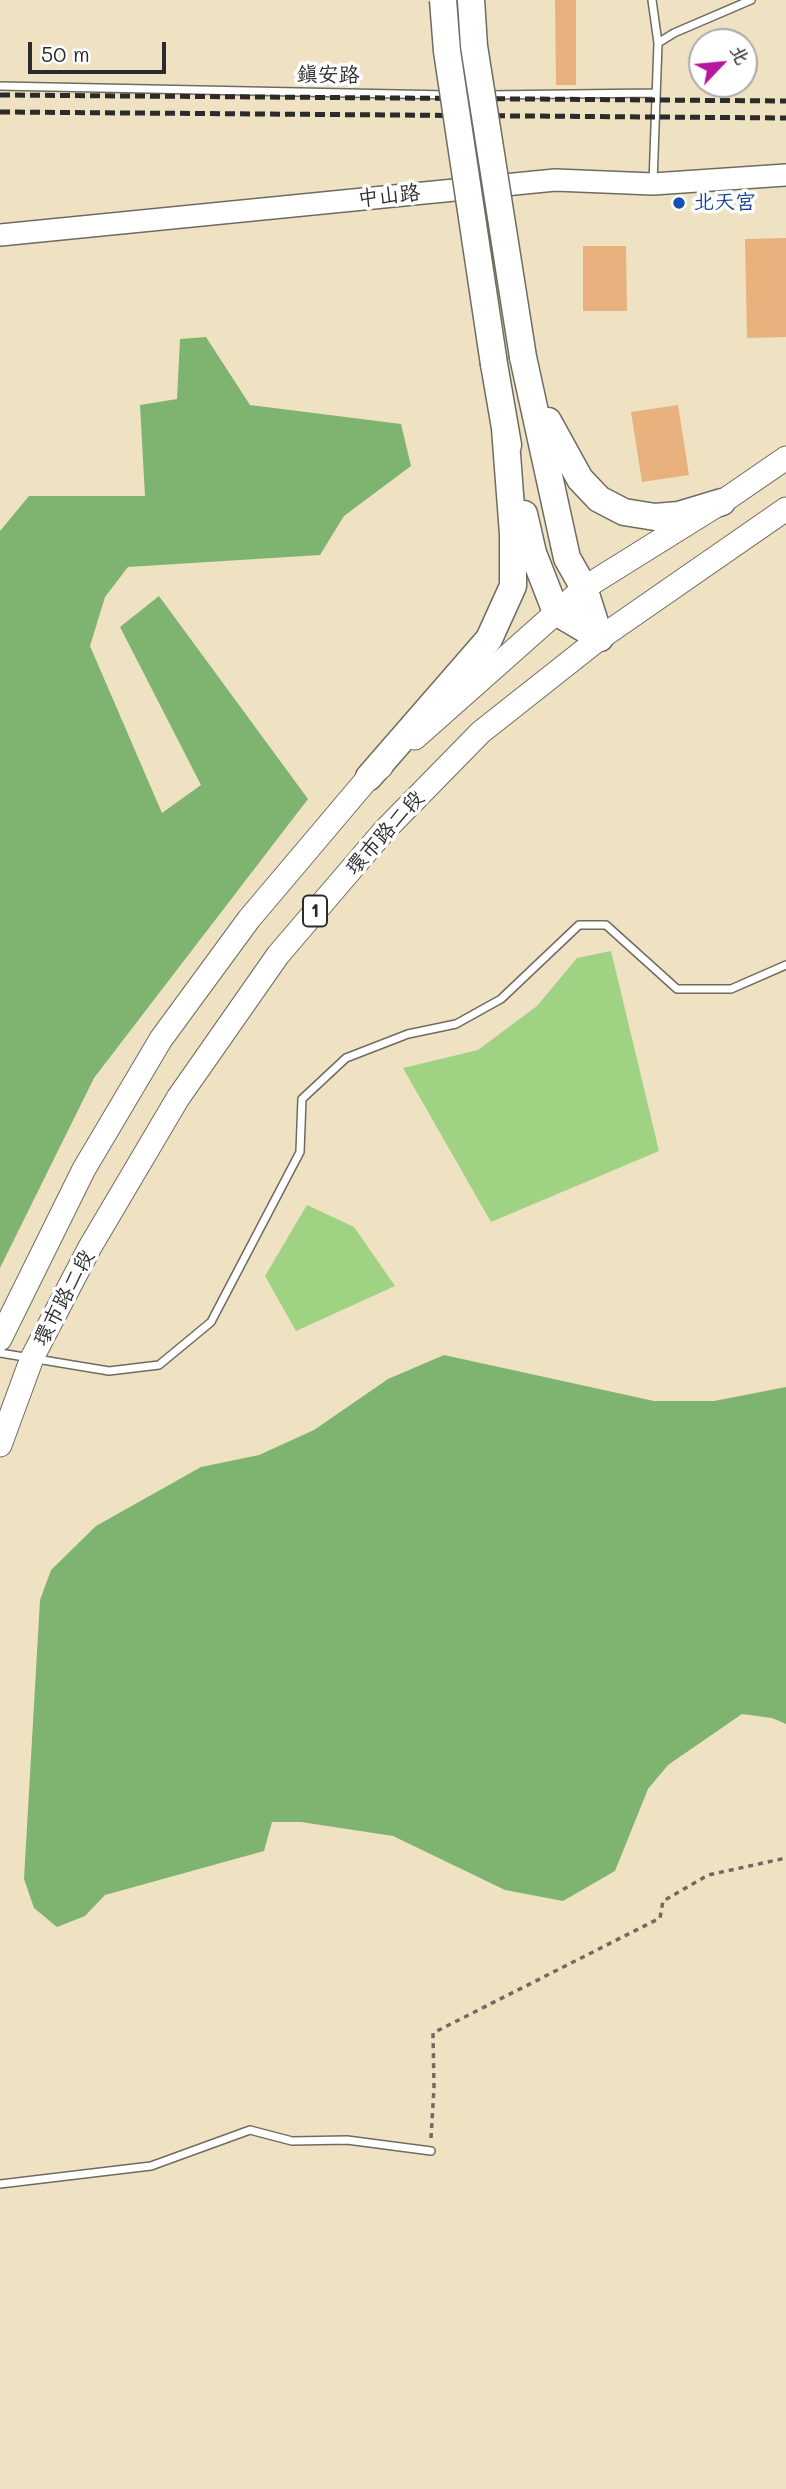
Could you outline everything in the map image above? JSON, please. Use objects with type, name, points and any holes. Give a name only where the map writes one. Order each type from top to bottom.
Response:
[{"type":"highway","points":[[443,0],[447,51],[494,364],[505,428],[533,553],[556,612],[600,638]]},
{"type":"highway","points":[[471,0],[474,46],[526,369],[567,558],[584,588],[600,638]]},
{"type":"highway","points":[[526,369],[564,453],[580,479],[599,499],[624,512],[655,517],[679,514],[722,502]]},
{"type":"highway","points":[[369,777],[489,639],[513,586],[513,534],[505,428]]},
{"type":"main road","name":"環市路二段","points":[[0,1339],[84,1169],[161,1040],[249,919],[369,777],[584,588],[722,502],[786,458]]},
{"type":"main road","name":"環市路二段","points":[[0,1445],[32,1358],[90,1247],[178,1098],[278,955],[384,831],[481,732],[600,638],[786,509]]},
{"type":"street","name":"中山路","points":[[0,234],[555,180],[653,184],[784,176]]},
{"type":"lane","points":[[652,0],[658,43],[653,184]]},
{"type":"lane","points":[[658,43],[674,33],[751,0]]},
{"type":"lane","name":"鎮安路","points":[[0,86],[456,95]]},
{"type":"lane","points":[[470,95],[655,93]]},
{"type":"lane","points":[[0,1353],[108,1371],[159,1365],[211,1322],[300,1152],[302,1099],[346,1058],[408,1034],[456,1024],[501,999],[579,925],[606,925],[677,989],[731,989],[786,965]]},
{"type":"lane","points":[[0,2185],[150,2166],[250,2130],[292,2141],[347,2140],[431,2151]]},
{"type":"path","points":[[431,2151],[433,2033],[660,1918],[663,1901],[708,1875],[786,1858]]},
{"type":"green space","points":[[206,337],[250,405],[401,424],[411,466],[344,516],[320,555],[128,567],[105,597],[90,646],[162,813],[201,785],[120,627],[159,596],[308,799],[94,1078],[0,1268],[0,531],[29,496],[145,496],[140,405],[177,399],[180,339]]},
{"type":"green space","points":[[611,951],[659,1151],[491,1222],[403,1068],[478,1050],[537,1006],[577,958]]},
{"type":"green space","points":[[307,1205],[354,1227],[395,1286],[296,1331],[265,1276]]},
{"type":"green space","points":[[444,1355],[654,1401],[714,1401],[786,1387],[786,1724],[772,1718],[742,1714],[668,1765],[648,1789],[615,1871],[563,1901],[505,1890],[393,1836],[301,1822],[272,1822],[264,1851],[105,1895],[85,1916],[57,1927],[34,1908],[24,1879],[40,1600],[51,1570],[96,1526],[201,1467],[259,1455],[314,1430],[388,1379]]},
{"type":"building","points":[[555,0],[576,0],[576,85],[556,85]]},
{"type":"building","points":[[786,238],[786,337],[747,338],[745,239]]},
{"type":"building","points":[[583,246],[626,246],[627,311],[583,311]]},
{"type":"building","points":[[678,405],[689,475],[642,482],[631,412]]},
{"type":"railway","points":[[0,95],[786,101]]},
{"type":"railway","points":[[0,112],[786,118]]},
{"type":"place","name":"北天宮","points":[[679,203]]}]
